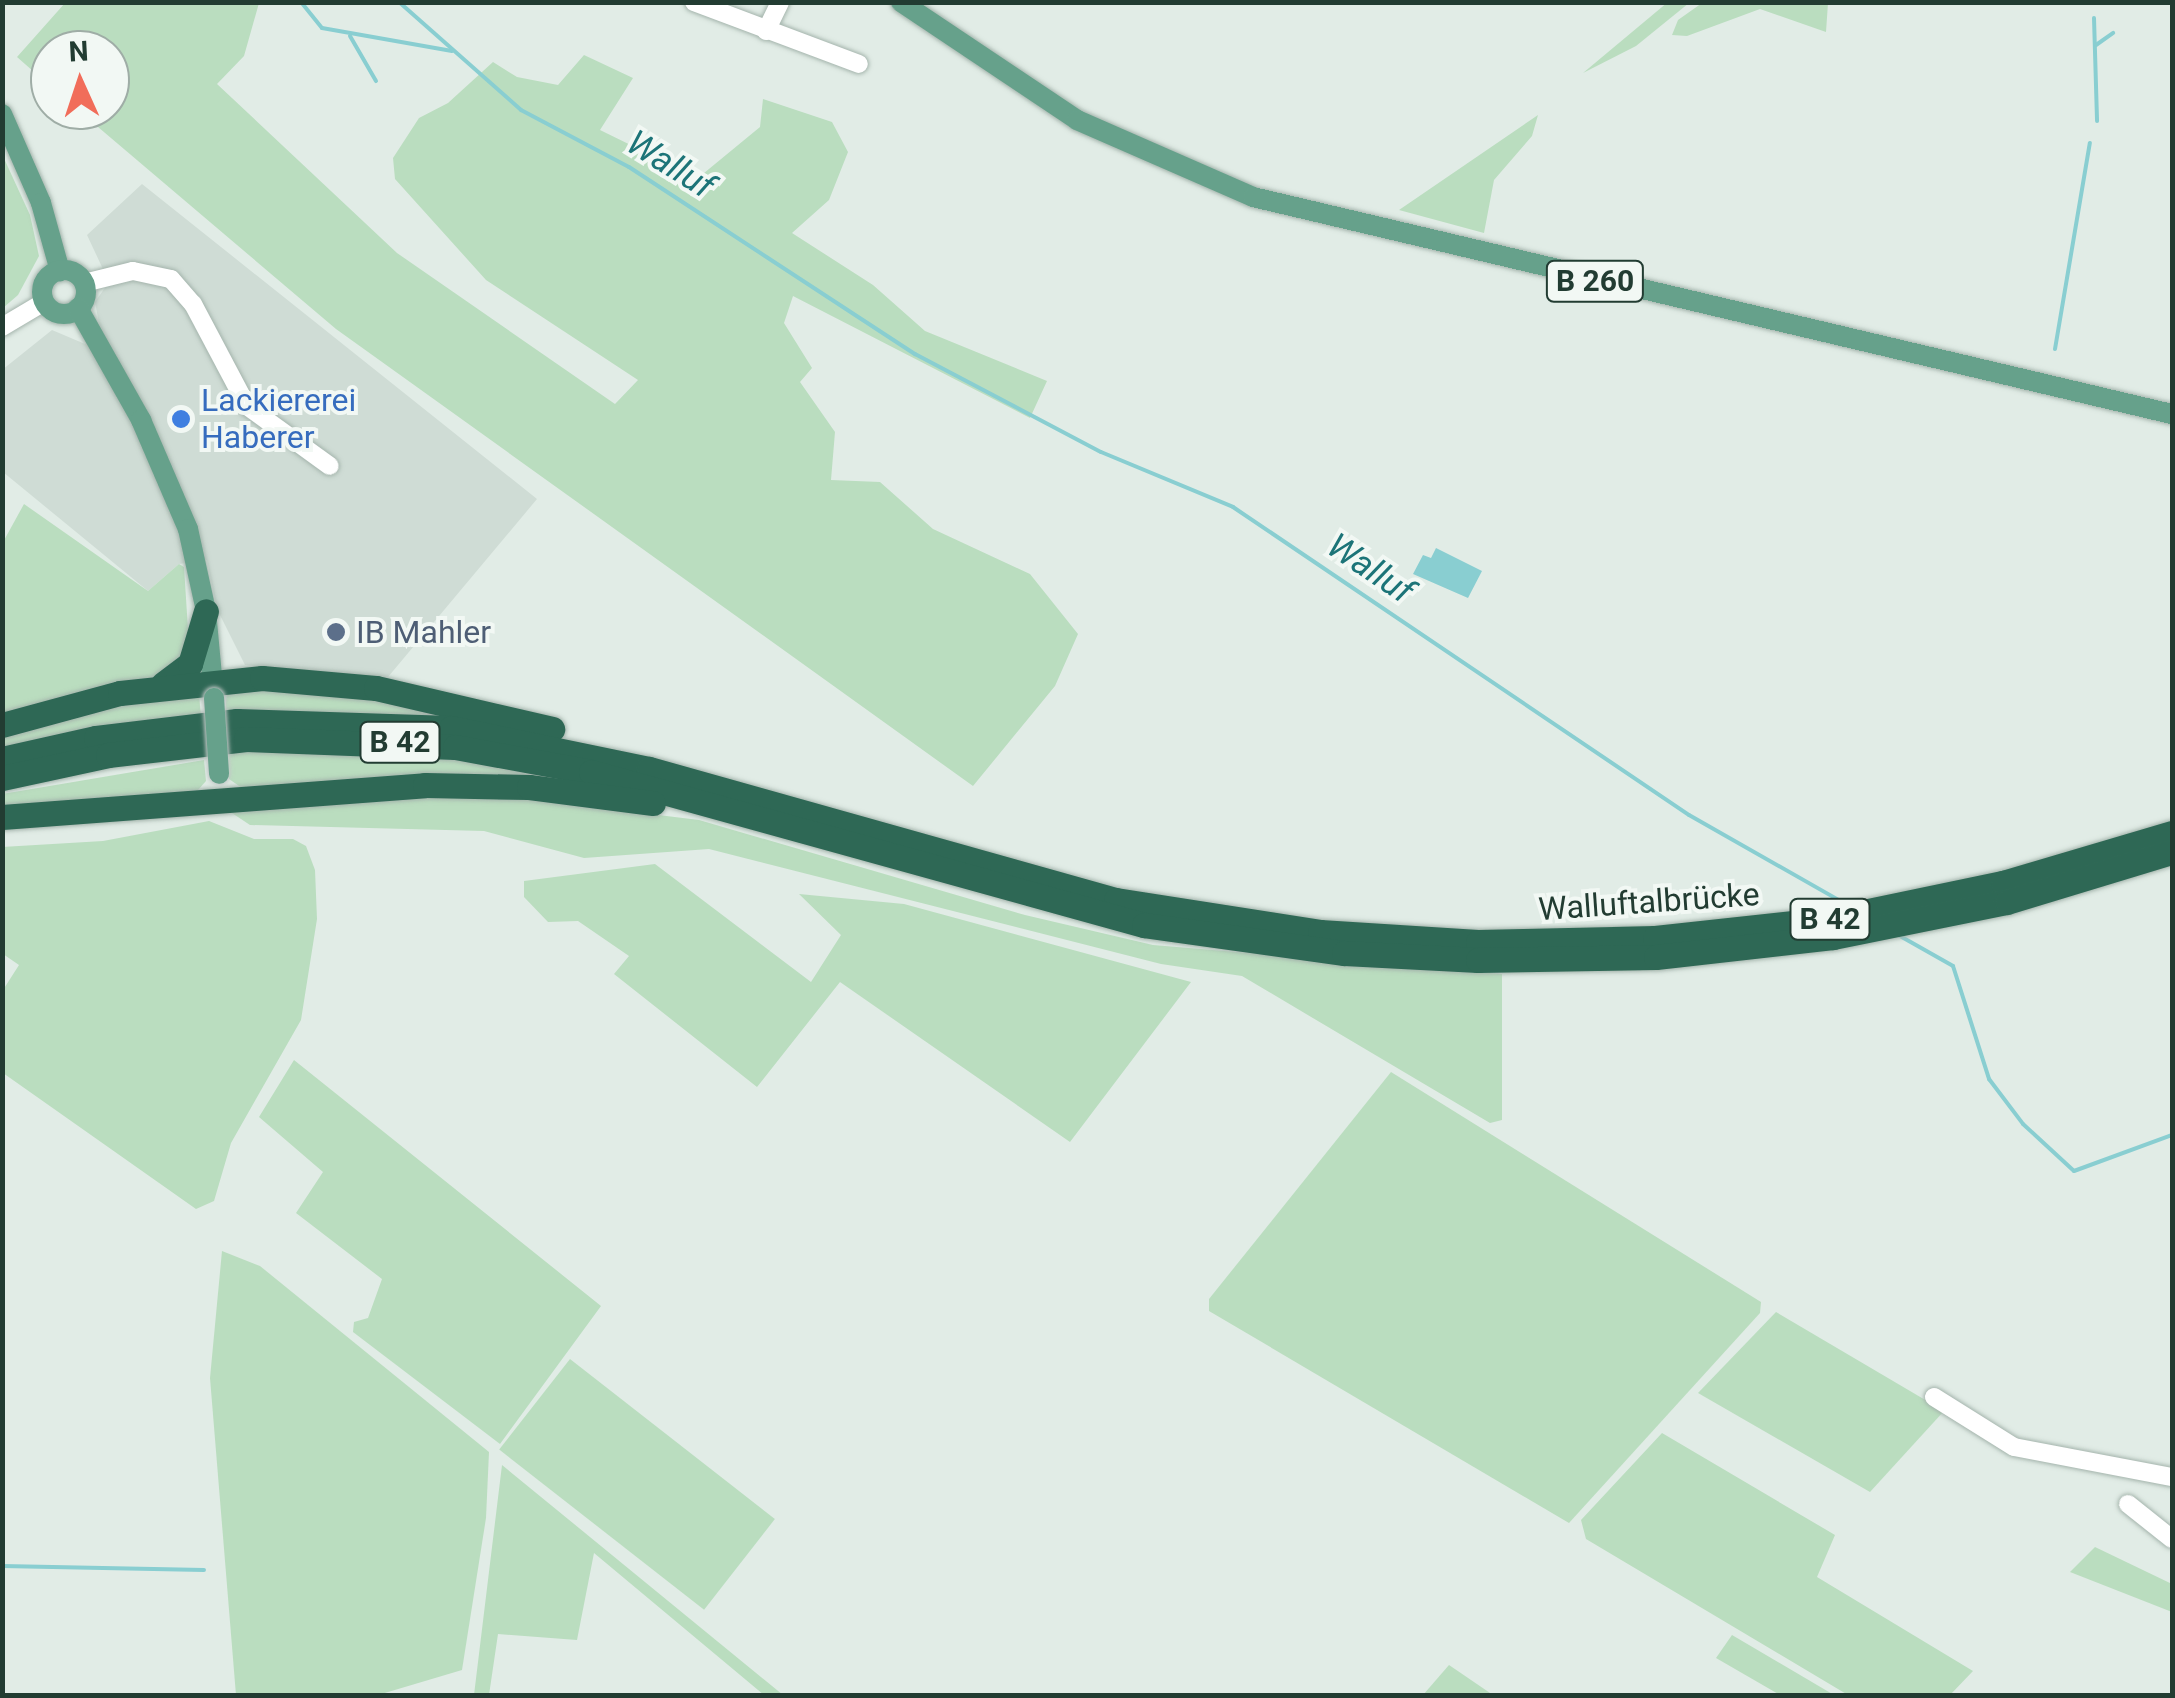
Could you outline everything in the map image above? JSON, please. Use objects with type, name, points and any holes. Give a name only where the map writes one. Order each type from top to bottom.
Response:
[{"type":"highway","points":[[156,686],[190,664],[206,611]]},
{"type":"highway","points":[[2,725],[156,686],[214,689],[324,681],[438,701],[632,753],[720,788]]},
{"type":"highway","name":"B 42","points":[[2,758],[166,727],[362,721],[522,739],[720,788],[1116,900],[1320,932],[1478,951]]},
{"type":"highway","name":"B 42","points":[[2,778],[177,745],[385,740],[557,765],[1144,926],[1344,953],[1478,951]]},
{"type":"highway","points":[[2,817],[220,785],[424,785],[529,787],[790,829]]},
{"type":"highway","name":"Walluftalbrücke","points":[[1478,951],[1830,919],[2003,884],[2172,832]]},
{"type":"highway","name":"Walluftalbrücke","points":[[1478,951],[1656,957],[1833,937],[2007,902],[2172,852]]},
{"type":"main road","name":"B 260","points":[[900,2],[1036,95],[1137,152],[1299,210],[2172,414]]},
{"type":"main road","points":[[2,114],[41,203],[60,271],[84,284],[78,308],[162,467],[188,530],[206,611],[220,785]]},
{"type":"main road","points":[[60,271],[46,280],[44,302],[60,313],[78,308]]},
{"type":"street","points":[[694,2],[860,64]]},
{"type":"street","points":[[766,31],[780,2]]},
{"type":"street","points":[[84,284],[132,271],[171,279],[193,304],[246,406],[330,466]]},
{"type":"street","points":[[2,328],[44,302]]},
{"type":"street","points":[[1934,1397],[2014,1446],[2172,1477]]},
{"type":"street","points":[[2128,1504],[2172,1539]]},
{"type":"shaded area","points":[[142,184],[537,499],[388,677],[245,665],[217,609],[207,560],[179,564],[148,591],[3,472],[2,370],[52,330],[85,344],[101,334],[95,302],[109,282],[87,235]]},
{"type":"green space","points":[[1668,2],[1689,3],[1636,46],[1583,73]]},
{"type":"green space","points":[[65,3],[259,3],[244,56],[217,84],[397,253],[615,404],[638,380],[486,280],[395,179],[393,158],[419,118],[448,103],[493,62],[517,77],[558,85],[584,55],[633,78],[600,130],[698,178],[760,127],[763,99],[832,122],[848,152],[829,200],[792,233],[873,285],[925,331],[1047,381],[1030,418],[793,296],[784,323],[812,368],[800,382],[835,432],[831,480],[880,482],[933,529],[1030,574],[1078,634],[1055,686],[973,786],[336,329],[102,130],[130,130],[130,30],[41,30]]},
{"type":"green space","points":[[1702,3],[1828,3],[1826,32],[1760,9],[1687,36],[1672,35],[1678,20]]},
{"type":"green space","points":[[30,42],[30,68],[17,57]]},
{"type":"green space","points":[[1538,115],[1532,136],[1494,180],[1484,233],[1399,210]]},
{"type":"green space","points":[[2,154],[30,215],[39,256],[18,295],[3,308]]},
{"type":"green space","points":[[24,504],[148,591],[179,564],[184,567],[189,645],[171,676],[3,721],[2,544]]},
{"type":"green space","points":[[227,690],[336,691],[471,716],[225,715]]},
{"type":"green space","points":[[199,694],[201,717],[3,751],[3,733],[105,702]]},
{"type":"green space","points":[[370,750],[501,765],[583,782],[242,788],[229,779],[227,751]]},
{"type":"green space","points":[[204,760],[206,781],[198,790],[3,810],[2,794]]},
{"type":"green space","points":[[471,792],[699,820],[1025,915],[1153,945],[1502,974],[1502,1120],[1490,1123],[1242,976],[1161,964],[709,849],[584,858],[484,831],[250,825],[229,811]]},
{"type":"green space","points":[[209,821],[254,839],[293,839],[306,846],[315,870],[317,919],[301,1020],[231,1143],[214,1201],[196,1209],[3,1073],[3,990],[19,965],[3,954],[2,847],[103,841]]},
{"type":"green space","points":[[655,864],[811,982],[841,935],[799,894],[904,904],[1191,982],[1070,1142],[840,982],[757,1087],[614,974],[629,956],[578,921],[548,922],[524,897],[524,881]]},
{"type":"green space","points":[[294,1060],[601,1306],[500,1444],[353,1332],[354,1322],[368,1318],[382,1279],[296,1213],[323,1172],[259,1117]]},
{"type":"green space","points":[[1391,1072],[1761,1302],[1760,1313],[1569,1523],[1209,1311],[1209,1299]]},
{"type":"green space","points":[[222,1251],[260,1266],[489,1452],[486,1518],[462,1670],[378,1695],[236,1695],[210,1378]]},
{"type":"green space","points":[[1776,1312],[1944,1411],[1870,1492],[1698,1393]]},
{"type":"green space","points":[[570,1359],[775,1519],[704,1610],[499,1450]]},
{"type":"green space","points":[[1662,1433],[1835,1535],[1817,1577],[1973,1671],[1950,1695],[1848,1695],[1586,1539],[1581,1520]]},
{"type":"green space","points":[[502,1465],[783,1695],[764,1695],[594,1553],[577,1640],[498,1634],[489,1695],[474,1695]]},
{"type":"green space","points":[[2095,1547],[2172,1584],[2172,1612],[2070,1572]]},
{"type":"green space","points":[[1732,1635],[1834,1695],[1780,1695],[1716,1658]]},
{"type":"green space","points":[[1449,1665],[1493,1695],[1423,1695]]},
{"type":"water","points":[[1436,548],[1482,571],[1468,598],[1413,574],[1423,555],[1431,558]]},
{"type":"waterway","name":"Walluf","points":[[301,2],[322,28],[452,51]]},
{"type":"waterway","name":"Walluf","points":[[399,2],[521,110],[629,167],[915,354],[1101,452],[1233,507],[1689,815],[1849,906]]},
{"type":"waterway","points":[[2094,18],[2097,121]]},
{"type":"waterway","points":[[2096,45],[2113,33]]},
{"type":"waterway","name":"Walluf","points":[[350,36],[376,81]]},
{"type":"waterway","points":[[2055,349],[2090,143]]},
{"type":"waterway","name":"Walluf","points":[[1900,936],[1953,966],[1989,1079],[2023,1124],[2074,1171],[2172,1135]]},
{"type":"waterway","points":[[2,1566],[204,1570]]},
{"type":"place","name":"Lackiererei Haberer","points":[[181,419]]},
{"type":"place","name":"IB Mahler","points":[[336,632]]}]
